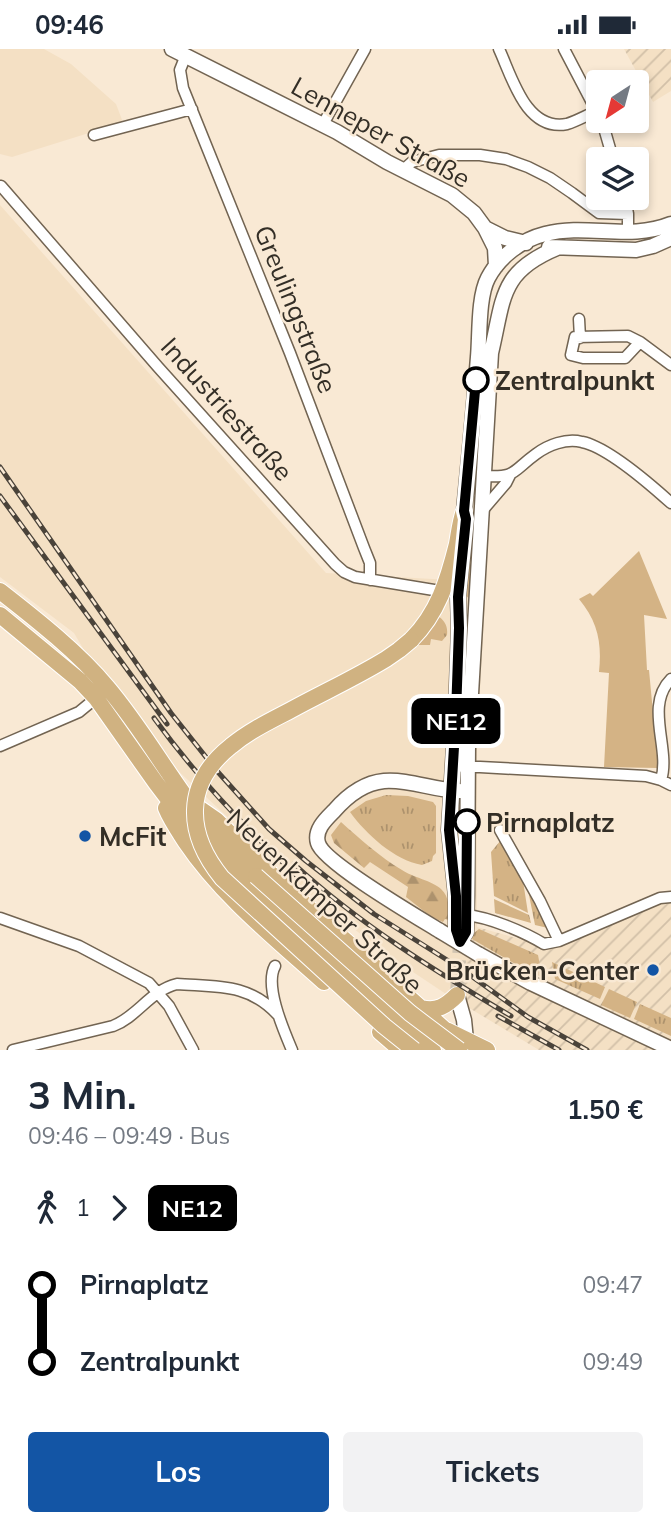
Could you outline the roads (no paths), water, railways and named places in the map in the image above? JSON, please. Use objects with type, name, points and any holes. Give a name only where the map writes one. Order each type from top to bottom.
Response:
[{"type":"main road","name":"Lenneper Straße","points":[[179,52],[337,132],[452,195],[474,213],[503,246],[523,242],[557,248],[582,248]]},
{"type":"main road","points":[[523,242],[542,234],[566,231],[649,232],[671,224]]},
{"type":"main road","points":[[582,248],[590,242],[617,242],[628,233]]},
{"type":"main road","points":[[582,248],[636,250],[671,238]]},
{"type":"main road","points":[[414,1050],[384,1026],[222,878],[203,850],[198,837],[195,818],[197,795],[211,766],[229,747],[254,730],[378,664],[411,640],[431,617],[455,552],[464,511],[482,292],[503,246]]},
{"type":"main road","points":[[464,511],[466,519],[458,597],[460,768],[467,791],[466,932],[460,942],[456,930],[456,896],[450,843],[452,791],[460,768],[473,639],[491,353],[502,303],[510,283],[523,267],[541,254],[557,248]]},
{"type":"main road","points":[[466,475],[484,477]]},
{"type":"main road","name":"Neuenkamper Straße","points":[[0,591],[93,671],[109,689],[216,837],[251,880],[433,1050]]},
{"type":"main road","points":[[458,597],[467,604],[468,626],[473,639]]},
{"type":"main road","name":"Neuenkamper Straße","points":[[0,615],[80,681],[96,698],[191,829],[410,1013],[459,1045]]},
{"type":"main road","points":[[467,791],[452,791],[399,781],[382,781],[358,789],[324,821],[317,838],[321,850],[348,872],[478,954],[531,983],[671,1049]]},
{"type":"main road","points":[[156,783],[170,818],[222,890],[401,1050]]},
{"type":"main road","points":[[190,802],[216,820],[271,874],[459,1045],[487,1050]]},
{"type":"main road","points":[[421,1008],[440,1009],[457,995]]},
{"type":"main road","points":[[457,995],[464,1020],[459,1045]]},
{"type":"street","points":[[322,126],[365,49]]},
{"type":"street","points":[[499,49],[523,101],[529,111],[539,119],[558,125],[586,118]]},
{"type":"street","points":[[564,49],[586,90]]},
{"type":"street","name":"Greulingstraße","points":[[179,52],[180,77],[358,530],[370,563],[370,580]]},
{"type":"street","points":[[94,135],[192,109]]},
{"type":"street","points":[[403,170],[412,162],[439,155],[495,157],[550,178],[599,213],[628,213]]},
{"type":"street","name":"Industriestraße","points":[[1,186],[329,558],[349,574],[370,580],[442,591],[458,597]]},
{"type":"street","points":[[627,210],[628,233]]},
{"type":"street","points":[[579,319],[580,338]]},
{"type":"street","points":[[640,342],[625,358],[583,358],[571,355],[575,337],[628,336],[640,342],[671,365]]},
{"type":"street","points":[[482,511],[506,484],[510,475],[543,449],[567,441],[580,441],[590,445],[624,465],[671,503]]},
{"type":"street","points":[[484,477],[510,475]]},
{"type":"street","points":[[460,768],[646,776],[666,782],[660,701],[664,687],[671,679]]},
{"type":"street","points":[[0,745],[79,712],[96,698]]},
{"type":"street","points":[[500,831],[540,901],[559,941]]},
{"type":"street","points":[[466,915],[482,918],[544,944],[559,941],[660,898],[671,897]]},
{"type":"street","points":[[0,918],[79,946],[149,983],[169,1006],[194,1050]]},
{"type":"street","points":[[275,966],[272,976],[278,1015],[292,1050]]},
{"type":"street","points":[[13,1050],[57,1046],[121,1023],[158,992],[177,984],[237,989],[262,1001],[278,1015]]},
{"type":"tunnel","points":[[457,995],[460,942]]},
{"type":"railway","points":[[0,467],[171,713],[217,771],[269,829],[374,914],[463,970],[528,1017],[587,1050]]},
{"type":"railway","points":[[0,496],[167,724]]},
{"type":"railway","points":[[154,718],[222,801],[297,876]]},
{"type":"railway","points":[[294,864],[371,927],[511,1016]]},
{"type":"railway","points":[[498,1016],[559,1050]]},
{"type":"place","name":"Zentralpunkt","points":[[476,380]]},
{"type":"place","name":"Pirnaplatz","points":[[467,822]]},
{"type":"place","name":"McFit","points":[[85,836]]},
{"type":"place","name":"Brücken-Center","points":[[653,970]]}]
